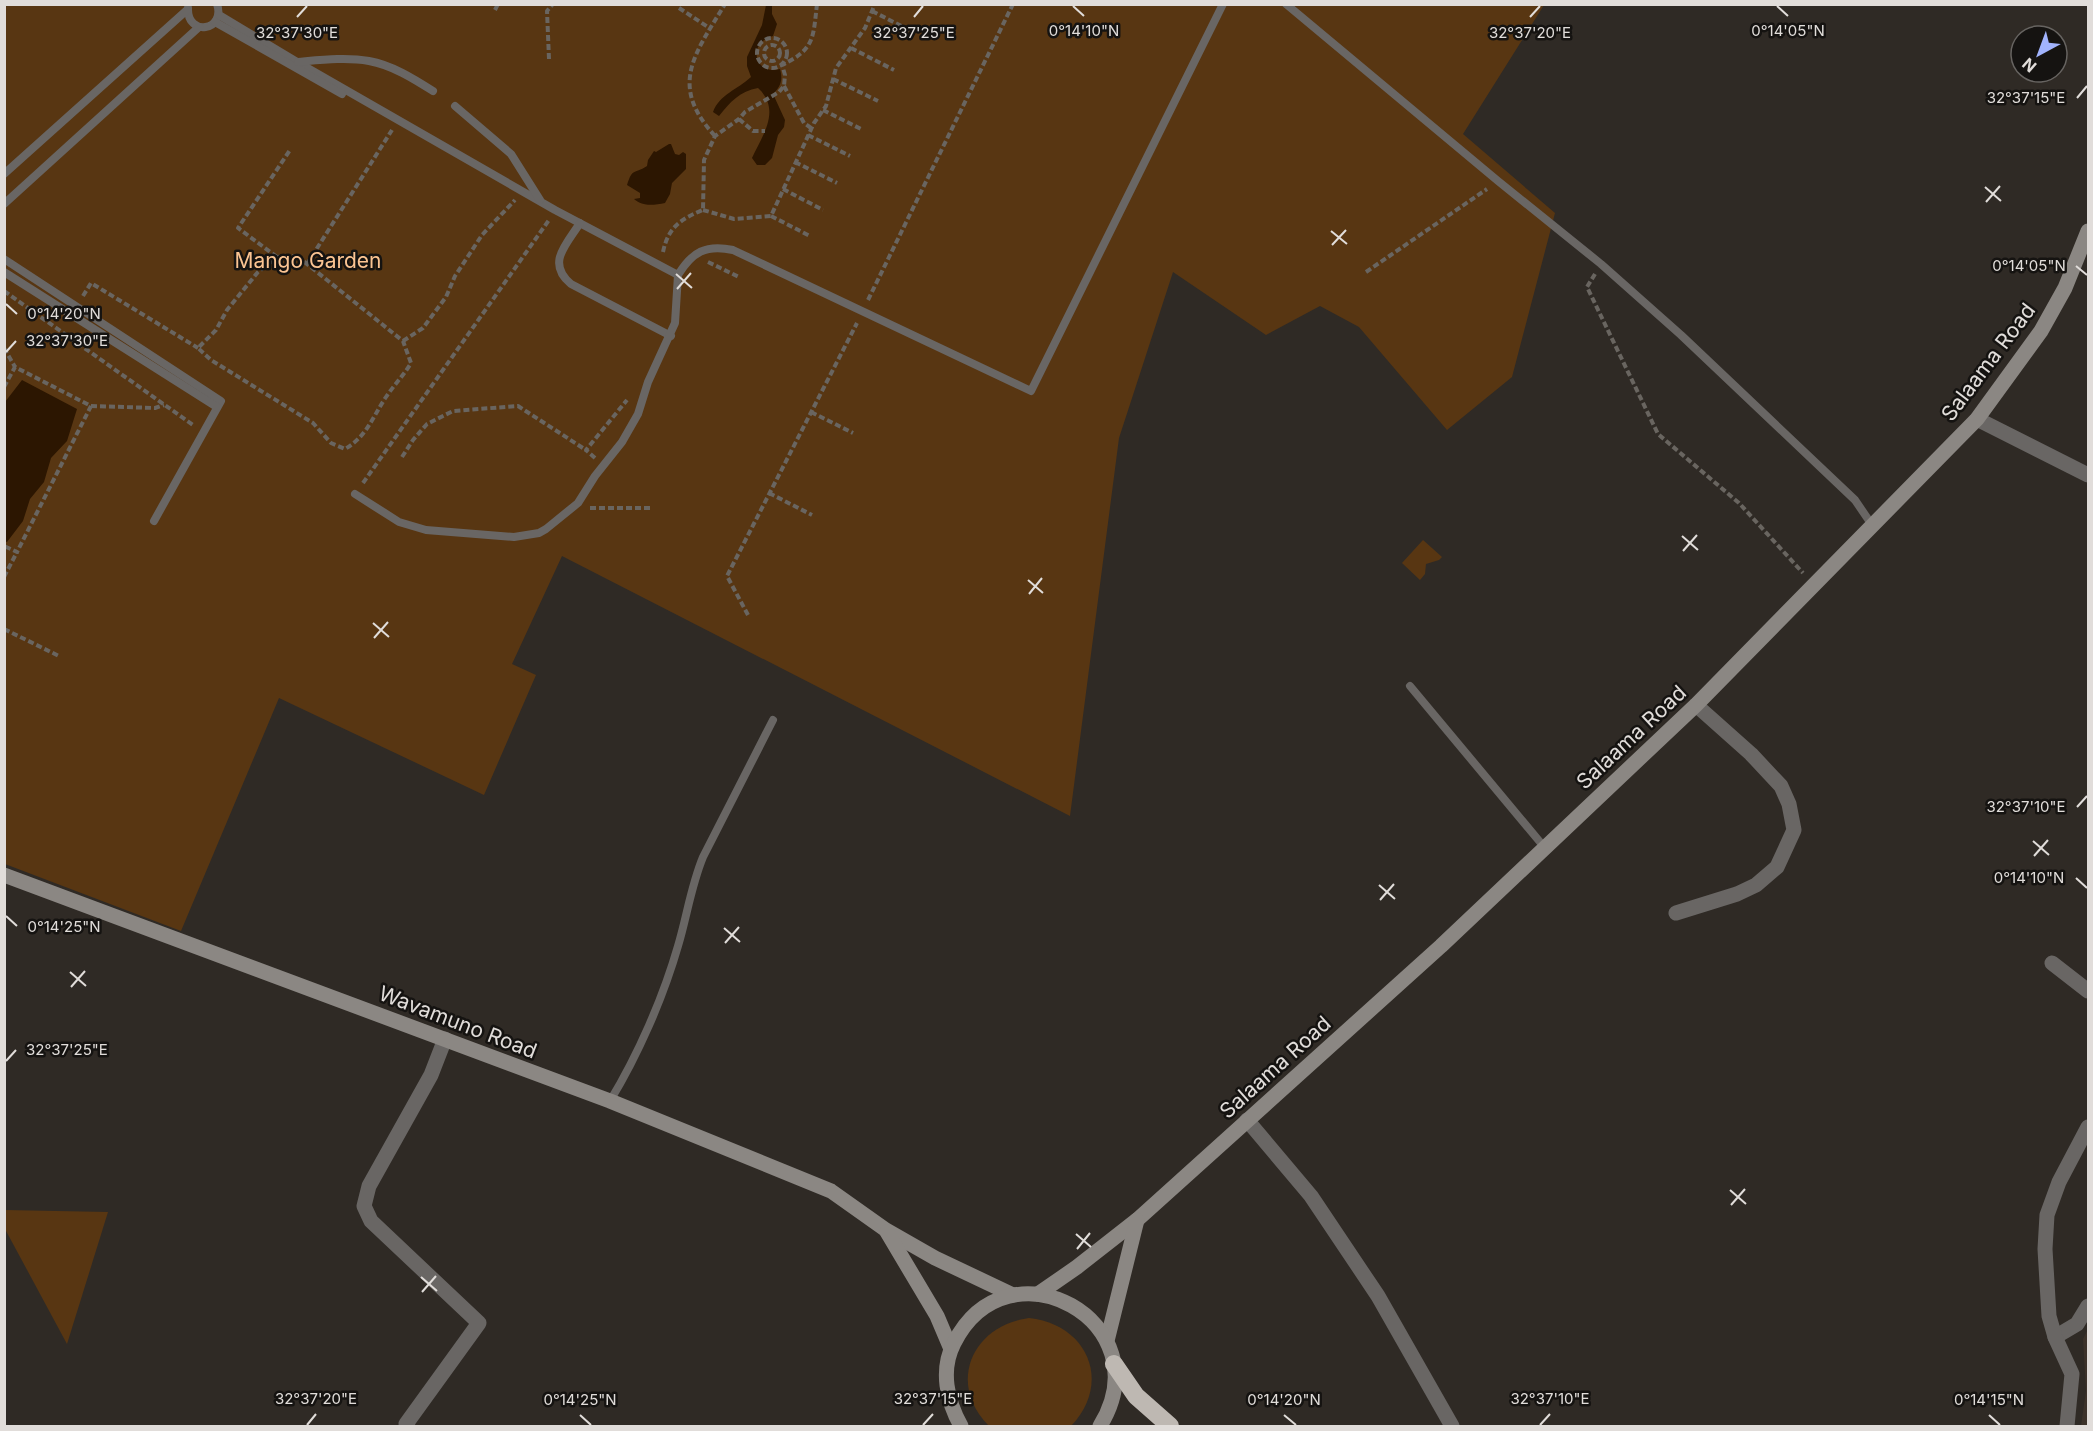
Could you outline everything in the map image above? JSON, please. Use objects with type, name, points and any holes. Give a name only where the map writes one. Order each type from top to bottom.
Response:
[{"type":"highway","points":[[1114,1364],[1136,1396],[1170,1426]]},
{"type":"street","name":"Salaama Road","points":[[1038,1294],[1137,1220],[1441,946],[1696,705],[1977,419],[2041,331],[2065,288],[2087,236]]},
{"type":"street","points":[[1977,419],[2088,475]]},
{"type":"street","points":[[1676,913],[1737,894],[1756,885],[1777,867],[1794,830],[1789,804],[1781,786],[1751,754],[1696,705]]},
{"type":"street","name":"Wavamuno Road","points":[[4,875],[610,1101],[831,1191],[886,1230],[945,1263],[1014,1295]]},
{"type":"street","points":[[2052,963],[2088,991]]},
{"type":"street","points":[[408,1426],[406,1424],[479,1323],[371,1221],[364,1206],[369,1186],[431,1075],[445,1039]]},
{"type":"street","points":[[1247,1120],[1311,1196],[1378,1296],[1452,1426]]},
{"type":"street","points":[[2067,1426],[2072,1374],[2055,1337],[2049,1316],[2045,1249],[2047,1215],[2059,1182],[2088,1127]]},
{"type":"street","points":[[1107,1341],[1137,1220]]},
{"type":"street","name":"Wavamuno Road","points":[[886,1230],[932,1307],[951,1349]]},
{"type":"street","points":[[961,1426],[949,1401],[946,1375],[951,1349],[961,1330],[975,1314],[993,1302],[1014,1295],[1038,1294],[1059,1299],[1078,1308],[1095,1323],[1107,1341],[1114,1364],[1115,1389],[1109,1413],[1100,1426]]},
{"type":"street","points":[[2055,1337],[2078,1324],[2088,1306]]},
{"type":"lane","points":[[188,7],[188,17],[192,24],[208,27],[217,19],[218,4]]},
{"type":"lane","points":[[356,494],[410,527],[514,537],[539,533],[578,503],[632,425],[644,398],[648,382],[671,336],[677,313],[678,275],[686,262],[696,253],[708,248],[733,249],[1031,391],[1224,4]]},
{"type":"lane","points":[[1286,4],[1601,264],[1681,335],[1855,500],[1872,525]]},
{"type":"lane","points":[[4,174],[188,7]]},
{"type":"lane","points":[[217,19],[297,62],[555,210],[678,275]]},
{"type":"lane","points":[[217,19],[395,124],[546,209],[555,210]]},
{"type":"lane","points":[[4,204],[199,27]]},
{"type":"lane","points":[[297,62],[347,59],[371,61],[405,74],[433,92]]},
{"type":"lane","points":[[455,106],[511,154],[541,201]]},
{"type":"lane","points":[[580,223],[559,258],[558,267],[561,274],[571,284],[671,336]]},
{"type":"lane","points":[[4,258],[218,404]]},
{"type":"lane","points":[[4,272],[218,404]]},
{"type":"lane","points":[[154,521],[218,404]]},
{"type":"lane","points":[[1410,686],[1545,848]]},
{"type":"lane","points":[[610,1101],[629,1070],[656,1007],[678,948],[695,876],[703,857],[773,720]]},
{"type":"path","points":[[495,10],[498,4]]},
{"type":"path","points":[[549,59],[547,11],[553,4]]},
{"type":"path","points":[[715,136],[701,120],[690,94],[690,71],[695,55],[725,4]]},
{"type":"path","points":[[771,216],[811,129],[826,106],[836,68],[865,28],[875,4]]},
{"type":"path","points":[[782,65],[787,52],[780,40],[765,39],[760,44],[757,51],[758,58],[768,68],[775,68],[782,65],[794,59],[806,50],[813,38],[817,6]]},
{"type":"path","points":[[679,8],[711,29]]},
{"type":"path","points":[[872,11],[913,32]]},
{"type":"path","points":[[778,47],[780,55],[777,59],[772,61],[767,59],[764,52],[770,46],[785,45]]},
{"type":"path","points":[[851,48],[894,70]]},
{"type":"path","points":[[777,59],[785,75],[784,86],[804,123],[811,129]]},
{"type":"path","points":[[833,79],[878,101]]},
{"type":"path","points":[[703,210],[704,160],[715,136],[745,112],[774,95],[784,86]]},
{"type":"path","points":[[823,110],[863,130]]},
{"type":"path","points":[[739,119],[753,131],[765,131]]},
{"type":"path","points":[[307,264],[395,124]]},
{"type":"path","points":[[808,135],[850,156]]},
{"type":"path","points":[[277,257],[238,228],[290,150]]},
{"type":"path","points":[[795,162],[837,183]]},
{"type":"path","points":[[1366,272],[1498,181]]},
{"type":"path","points":[[783,189],[823,210]]},
{"type":"path","points":[[403,340],[423,328],[446,297],[455,276],[482,236],[521,195]]},
{"type":"path","points":[[356,494],[555,210]]},
{"type":"path","points":[[660,266],[666,238],[677,224],[703,210],[734,219],[771,216],[810,236]]},
{"type":"path","points":[[696,253],[713,266],[740,277]]},
{"type":"path","points":[[76,305],[91,283],[198,348],[212,360],[313,423],[331,443],[345,448],[359,440],[411,363],[403,340],[297,256],[277,257],[258,272],[227,310],[216,330],[198,348]]},
{"type":"path","points":[[1601,264],[1587,287],[1658,434],[1739,503],[1813,585]]},
{"type":"path","points":[[4,291],[204,433]]},
{"type":"path","points":[[4,348],[15,367],[91,406],[155,408],[164,405]]},
{"type":"path","points":[[4,387],[15,367]]},
{"type":"path","points":[[586,450],[641,381],[648,382]]},
{"type":"path","points":[[4,577],[91,406]]},
{"type":"path","points":[[402,457],[427,424],[453,411],[518,406],[586,450],[604,466]]},
{"type":"path","points":[[811,412],[853,433]]},
{"type":"path","points":[[769,493],[812,514]]},
{"type":"path","points":[[578,503],[593,509],[652,508]]},
{"type":"path","points":[[4,546],[17,552]]},
{"type":"path","points":[[4,628],[59,656]]},
{"type":"shaded area","points":[[766,5],[772,5],[772,14],[777,24],[773,36],[759,45],[757,58],[765,68],[780,69],[781,83],[773,94],[785,120],[772,158],[765,165],[757,165],[752,158],[768,123],[769,105],[765,96],[758,88],[752,89],[736,98],[719,116],[713,112],[724,96],[751,77],[747,57],[762,25]]},
{"type":"shaded area","points":[[669,144],[675,154],[679,155],[683,152],[686,154],[686,169],[672,183],[665,203],[649,205],[637,202],[634,199],[640,198],[640,193],[627,185],[631,176],[634,172],[647,166],[654,151]]},
{"type":"shaded area","points":[[22,380],[77,409],[67,441],[51,458],[44,482],[30,499],[23,521],[7,542],[4,541],[5,402]]},
{"type":"shaded area","points":[[2088,1329],[2088,1426],[2081,1426],[2086,1391],[2083,1339]]},
{"type":"green space","name":"Mango Garden","points":[[4,5],[1544,5],[1463,134],[1555,213],[1512,377],[1447,430],[1359,327],[1320,306],[1266,335],[1173,272],[1119,438],[1070,816],[562,556],[512,664],[536,675],[484,795],[279,698],[181,931],[5,864]]},
{"type":"green space","points":[[1423,540],[1442,557],[1426,564],[1425,574],[1420,580],[1402,563]]},
{"type":"green space","points":[[5,1210],[108,1212],[67,1344],[5,1229]]},
{"type":"green space","points":[[1029,1318],[1049,1323],[1066,1331],[1079,1343],[1088,1358],[1091,1374],[1090,1391],[1084,1409],[1071,1426],[989,1426],[976,1410],[969,1393],[968,1375],[972,1359],[980,1345],[992,1332],[1009,1323]]}]
